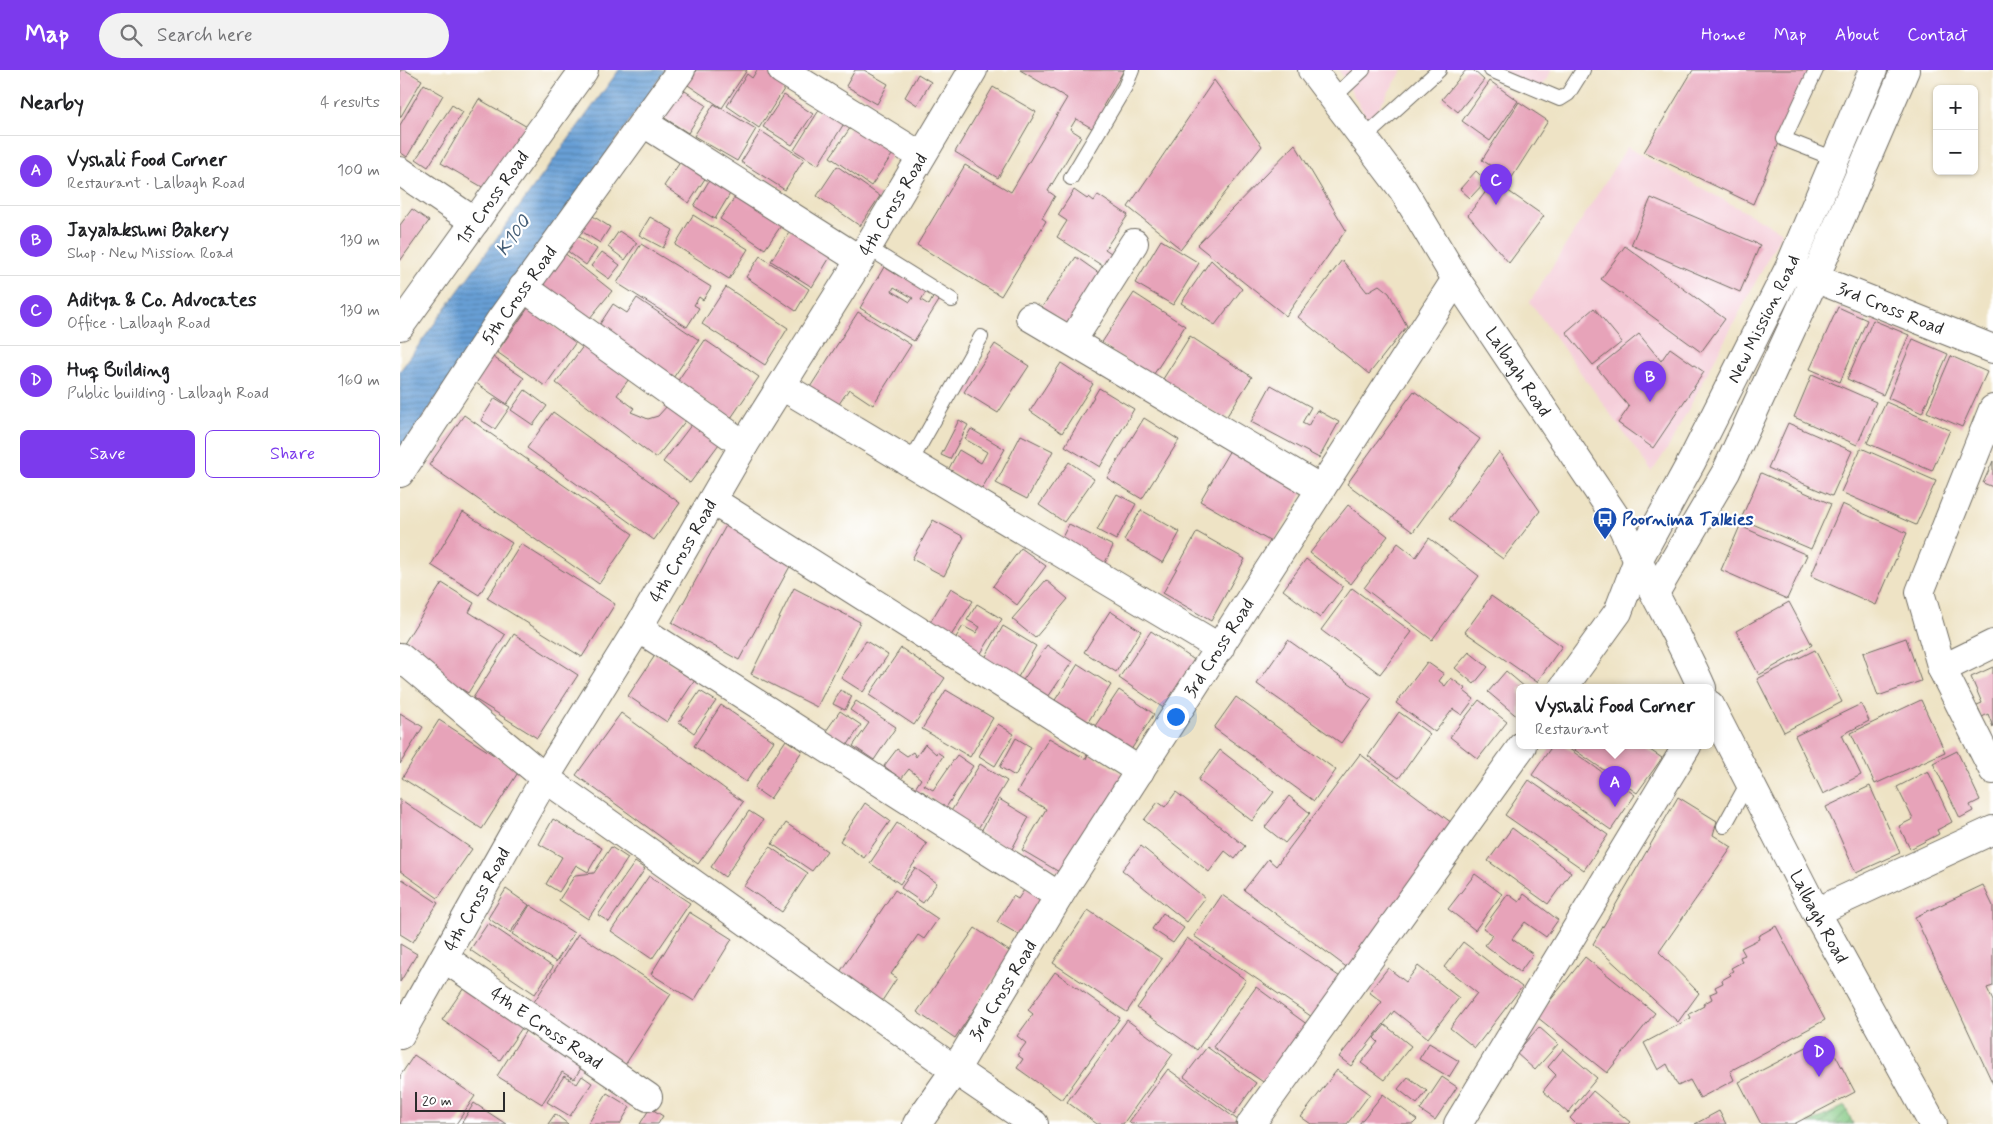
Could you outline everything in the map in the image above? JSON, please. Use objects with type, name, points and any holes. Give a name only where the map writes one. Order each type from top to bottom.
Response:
[{"type":"street","name":"5th Cross Road","points":[[400,473],[524,287],[681,70]]},
{"type":"street","points":[[782,70],[922,156]]},
{"type":"street","name":"4th Cross Road","points":[[400,1035],[545,778],[638,628],[744,445],[864,253],[973,70]]},
{"type":"street","name":"Lalbagh Road","points":[[1312,70],[1403,190],[1456,279],[1623,528],[1637,562],[1686,651],[1700,684]]},
{"type":"street","name":"New Mission Road","points":[[1566,684],[1618,612],[1637,562],[1697,452],[1790,268],[1873,70]]},
{"type":"street","points":[[1655,594],[1726,472],[1905,70]]},
{"type":"street","name":"1st Cross Road","points":[[400,326],[475,222],[576,73]]},
{"type":"street","points":[[644,123],[864,253]]},
{"type":"street","points":[[400,171],[475,222]]},
{"type":"street","points":[[1072,341],[1134,243]]},
{"type":"street","name":"3rd Cross Road","points":[[1790,268],[1993,349]]},
{"type":"street","name":"3rd Cross Road","points":[[917,1124],[954,1070],[1059,896],[1456,279]]},
{"type":"street","points":[[524,287],[744,445]]},
{"type":"street","points":[[1030,317],[1321,489]]},
{"type":"street","points":[[782,386],[1220,648]]},
{"type":"street","points":[[1993,409],[1920,592],[1942,669],[1993,770]]},
{"type":"street","points":[[713,501],[1140,771]]},
{"type":"street","points":[[638,628],[1059,896]]},
{"type":"street","points":[[1942,669],[1993,644]]},
{"type":"street","points":[[400,656],[545,778],[954,1070],[1034,1124]]},
{"type":"street","name":"Lalbagh Road","points":[[1714,715],[1816,912],[1932,1124]]},
{"type":"street","points":[[1251,1124],[1520,749]]},
{"type":"street","points":[[1458,1124],[1685,749]]},
{"type":"street","points":[[1816,912],[1993,830]]},
{"type":"street","name":"4th E Cross Road","points":[[444,958],[648,1097]]},
{"type":"lane","points":[[1071,178],[1125,87],[1132,70]]},
{"type":"lane","points":[[1333,98],[1364,70]]},
{"type":"lane","points":[[1364,138],[1439,70]]},
{"type":"lane","points":[[1491,70],[1560,98],[1568,94],[1583,70]]},
{"type":"lane","points":[[1816,70],[1784,139],[1835,159]]},
{"type":"lane","points":[[864,253],[952,300]]},
{"type":"lane","points":[[910,463],[981,338]]},
{"type":"lane","points":[[1724,826],[1749,781]]},
{"type":"shaded area","points":[[1339,70],[1403,70],[1369,122]]},
{"type":"shaded area","points":[[1499,70],[1552,70],[1538,94]]},
{"type":"shaded area","points":[[1627,147],[1782,232],[1669,446],[1652,472],[1530,302]]},
{"type":"green space","points":[[1845,1106],[1853,1124],[1808,1124]]},
{"type":"water","name":"K100","points":[[619,70],[665,70],[400,451],[400,371]]},
{"type":"building","points":[[400,70],[405,70],[422,80],[400,118]]},
{"type":"building","points":[[685,70],[747,70],[722,108],[679,79]]},
{"type":"building","points":[[757,70],[768,70],[788,83],[759,128],[727,106],[747,74],[752,78]]},
{"type":"building","points":[[855,70],[864,70],[888,84],[877,104],[846,86]]},
{"type":"building","points":[[1020,70],[1124,70],[1103,106],[1107,109],[1095,130],[1076,119],[1070,129],[1081,136],[1048,191],[1055,196],[1042,218],[1046,221],[1001,296],[917,245],[965,165],[1011,192],[1067,98]]},
{"type":"building","points":[[1466,70],[1473,70],[1484,80],[1458,112],[1442,99]]},
{"type":"building","points":[[1693,70],[1810,70],[1753,204],[1644,152]]},
{"type":"building","points":[[918,74],[931,82],[917,105],[905,97]]},
{"type":"building","points":[[1214,80],[1262,146],[1181,249],[1128,207]]},
{"type":"building","points":[[1490,81],[1518,101],[1490,141],[1462,121]]},
{"type":"building","points":[[424,84],[443,95],[407,157],[400,152],[400,125]]},
{"type":"building","points":[[679,87],[706,105],[688,133],[660,115]]},
{"type":"building","points":[[993,87],[1036,112],[998,178],[955,152]]},
{"type":"building","points":[[784,95],[813,114],[792,145],[763,127]]},
{"type":"building","points":[[479,99],[529,128],[491,192],[441,163]]},
{"type":"building","points":[[1519,102],[1548,121],[1511,179],[1482,160]]},
{"type":"building","points":[[714,104],[756,129],[737,161],[694,136]]},
{"type":"building","points":[[452,105],[463,112],[428,167],[416,159]]},
{"type":"building","points":[[821,107],[845,122],[818,165],[794,150]]},
{"type":"building","points":[[855,121],[896,149],[871,186],[830,157]]},
{"type":"building","points":[[761,131],[804,159],[785,190],[741,162]]},
{"type":"building","points":[[1295,144],[1346,230],[1286,316],[1197,245]]},
{"type":"building","points":[[685,155],[710,171],[689,203],[664,186]]},
{"type":"building","points":[[837,166],[880,196],[860,226],[817,196]]},
{"type":"building","points":[[1476,171],[1486,181],[1470,198],[1460,189]]},
{"type":"building","points":[[713,174],[734,187],[715,219],[694,206]]},
{"type":"building","points":[[1494,181],[1544,216],[1509,263],[1468,215]]},
{"type":"building","points":[[740,190],[785,220],[765,249],[720,219]]},
{"type":"building","points":[[1074,190],[1087,199],[1089,197],[1094,201],[1098,195],[1128,215],[1105,249],[1114,255],[1106,268],[1057,237],[1067,221],[1058,215]]},
{"type":"building","points":[[1651,198],[1760,245],[1740,292],[1631,245]]},
{"type":"building","points":[[412,209],[429,221],[400,261],[400,225]]},
{"type":"building","points":[[588,213],[610,227],[600,243],[578,229]]},
{"type":"building","points":[[693,215],[748,249],[729,279],[675,245]]},
{"type":"building","points":[[650,217],[673,230],[663,248],[639,235]]},
{"type":"building","points":[[792,228],[832,254],[812,287],[771,261]]},
{"type":"building","points":[[619,231],[637,243],[625,260],[608,247]]},
{"type":"building","points":[[577,235],[597,249],[586,265],[566,250]]},
{"type":"building","points":[[1161,240],[1199,263],[1173,305],[1135,283]]},
{"type":"building","points":[[641,244],[711,287],[703,300],[699,297],[694,305],[699,308],[687,327],[617,283]]},
{"type":"building","points":[[1625,246],[1725,319],[1701,352],[1601,279]]},
{"type":"building","points":[[563,252],[612,291],[585,324],[537,285]]},
{"type":"building","points":[[602,252],[620,265],[609,279],[591,266]]},
{"type":"building","points":[[760,256],[809,289],[796,311],[746,277]]},
{"type":"building","points":[[1076,257],[1103,276],[1069,326],[1042,307]]},
{"type":"building","points":[[1211,260],[1242,289],[1215,325],[1181,303]]},
{"type":"building","points":[[1342,260],[1367,292],[1379,285],[1389,293],[1407,326],[1369,374],[1298,317]]},
{"type":"building","points":[[884,267],[899,276],[902,271],[927,290],[921,300],[929,305],[936,292],[942,296],[914,341],[860,308]],"holes":[[[894,287],[913,298],[910,302],[892,291]]]},
{"type":"building","points":[[726,287],[788,328],[765,365],[702,324]]},
{"type":"building","points":[[1134,293],[1185,326],[1152,377],[1101,344]]},
{"type":"building","points":[[637,298],[699,340],[671,381],[596,330],[613,304],[627,313]]},
{"type":"building","points":[[1838,307],[1867,320],[1840,382],[1810,369]]},
{"type":"building","points":[[528,308],[576,342],[545,386],[497,352]]},
{"type":"building","points":[[1594,308],[1622,342],[1593,365],[1566,332]]},
{"type":"building","points":[[858,312],[911,345],[873,405],[849,389],[833,413],[805,395]]},
{"type":"building","points":[[1873,320],[1909,335],[1883,395],[1847,379]]},
{"type":"building","points":[[1639,334],[1661,361],[1670,348],[1704,372],[1653,448],[1618,423],[1629,407],[1597,368]]},
{"type":"building","points":[[1190,336],[1252,377],[1225,419],[1163,379]]},
{"type":"building","points":[[1913,339],[1948,354],[1922,413],[1888,398]]},
{"type":"building","points":[[705,340],[759,377],[731,418],[677,382]]},
{"type":"building","points":[[995,344],[1029,366],[998,413],[964,392]]},
{"type":"building","points":[[584,345],[629,379],[617,395],[634,408],[631,412],[648,419],[658,416],[667,406],[687,419],[656,458],[556,383]]},
{"type":"building","points":[[490,355],[524,378],[507,404],[473,381]]},
{"type":"building","points":[[1951,356],[1987,372],[1962,427],[1927,412]]},
{"type":"building","points":[[1061,363],[1093,384],[1062,433],[1030,411]]},
{"type":"building","points":[[1812,374],[1876,402],[1857,445],[1794,417]]},
{"type":"building","points":[[1271,385],[1311,407],[1302,423],[1308,426],[1317,410],[1339,422],[1319,458],[1251,422]]},
{"type":"building","points":[[1099,388],[1134,409],[1100,467],[1065,446]]},
{"type":"building","points":[[525,390],[547,406],[533,425],[511,410]]},
{"type":"building","points":[[1414,391],[1480,439],[1413,532],[1347,484]]},
{"type":"building","points":[[495,398],[510,407],[495,429],[481,420]]},
{"type":"building","points":[[1886,402],[1950,430],[1932,471],[1867,443]]},
{"type":"building","points":[[553,412],[680,503],[654,540],[527,448]]},
{"type":"building","points":[[464,415],[633,534],[599,584],[429,465]]},
{"type":"building","points":[[1144,418],[1179,440],[1142,499],[1107,478]]},
{"type":"building","points":[[959,420],[968,425],[950,459],[941,455]]},
{"type":"building","points":[[1788,423],[1852,451],[1832,496],[1768,468]]},
{"type":"building","points":[[692,424],[719,444],[690,483],[663,462]]},
{"type":"building","points":[[971,429],[1005,449],[981,490],[948,470],[959,450],[981,463],[987,452],[965,439]]},
{"type":"building","points":[[1021,435],[1053,451],[1027,499],[996,483]]},
{"type":"building","points":[[1861,448],[1936,481],[1916,525],[1841,492]]},
{"type":"building","points":[[1230,450],[1303,492],[1273,543],[1200,501]]},
{"type":"building","points":[[1499,452],[1540,511],[1503,559],[1449,519]]},
{"type":"building","points":[[1993,461],[1993,487],[1983,483]]},
{"type":"building","points":[[1069,462],[1094,479],[1064,522],[1039,505]]},
{"type":"building","points":[[1761,473],[1831,504],[1811,549],[1741,519]]},
{"type":"building","points":[[1117,494],[1136,504],[1116,540],[1097,530]]},
{"type":"building","points":[[1842,504],[1907,533],[1876,605],[1811,576]]},
{"type":"building","points":[[1348,505],[1388,536],[1351,584],[1310,553]]},
{"type":"building","points":[[1141,510],[1180,532],[1163,563],[1124,540]]},
{"type":"building","points":[[463,512],[512,543],[479,595],[431,565]]},
{"type":"building","points":[[933,520],[964,537],[944,576],[912,559]]},
{"type":"building","points":[[728,522],[794,559],[739,660],[672,623]]},
{"type":"building","points":[[1069,524],[1113,546],[1102,569],[1057,547]]},
{"type":"building","points":[[1740,526],[1807,555],[1787,599],[1721,570]]},
{"type":"building","points":[[1197,532],[1245,559],[1211,621],[1163,593]]},
{"type":"building","points":[[1429,538],[1479,576],[1432,640],[1364,588],[1398,543],[1416,557]]},
{"type":"building","points":[[521,544],[615,604],[582,657],[487,598]]},
{"type":"building","points":[[1021,548],[1046,566],[1017,605],[993,586]]},
{"type":"building","points":[[1306,559],[1343,587],[1320,618],[1283,590]]},
{"type":"building","points":[[1046,580],[1068,599],[1035,638],[1012,619]]},
{"type":"building","points":[[442,583],[474,603],[469,612],[505,635],[468,693],[400,650]]},
{"type":"building","points":[[794,588],[860,622],[817,707],[751,674]]},
{"type":"building","points":[[951,588],[973,601],[947,642],[926,629]]},
{"type":"building","points":[[1352,588],[1412,632],[1380,674],[1321,630]]},
{"type":"building","points":[[1491,596],[1562,646],[1537,682],[1465,632]]},
{"type":"building","points":[[1789,602],[1812,645],[1759,675],[1736,631]]},
{"type":"building","points":[[977,604],[1002,619],[975,663],[950,647],[963,626],[976,633],[980,627],[967,620]]},
{"type":"building","points":[[1110,611],[1141,631],[1116,672],[1084,652]]},
{"type":"building","points":[[1003,626],[1036,646],[1014,684],[981,665]]},
{"type":"building","points":[[1151,631],[1196,661],[1165,709],[1119,678]]},
{"type":"building","points":[[514,634],[578,675],[537,738],[473,698]]},
{"type":"building","points":[[1906,638],[1921,681],[1878,696],[1863,653]]},
{"type":"building","points":[[1288,640],[1372,699],[1341,743],[1257,684]]},
{"type":"building","points":[[866,641],[888,655],[863,692],[841,678]]},
{"type":"building","points":[[1047,645],[1072,662],[1044,703],[1019,686]]},
{"type":"building","points":[[901,648],[945,678],[914,725],[869,695]]},
{"type":"building","points":[[1815,650],[1842,702],[1784,732],[1757,679]]},
{"type":"building","points":[[1469,652],[1488,667],[1474,684],[1455,668]]},
{"type":"building","points":[[656,654],[695,680],[667,722],[628,696]]},
{"type":"building","points":[[1427,662],[1444,674],[1439,681],[1445,686],[1451,678],[1466,689],[1464,691],[1474,699],[1462,715],[1453,709],[1435,732],[1396,703]]},
{"type":"building","points":[[1078,664],[1111,685],[1083,730],[1050,708]]},
{"type":"building","points":[[1993,667],[1993,727],[1988,714],[1982,717],[1977,705],[1982,703],[1971,677]]},
{"type":"building","points":[[1506,671],[1521,684],[1516,684],[1516,716],[1488,692]]},
{"type":"building","points":[[840,690],[852,696],[845,710],[833,704]]},
{"type":"building","points":[[946,690],[993,718],[970,757],[922,729]]},
{"type":"building","points":[[1119,690],[1154,714],[1127,756],[1091,732]]},
{"type":"building","points":[[700,691],[716,701],[694,733],[679,722]]},
{"type":"building","points":[[1236,697],[1336,770],[1314,801],[1214,728]]},
{"type":"building","points":[[1479,700],[1507,722],[1478,759],[1450,737]]},
{"type":"building","points":[[1921,700],[1945,752],[1875,784],[1851,733]]},
{"type":"building","points":[[856,701],[896,727],[874,760],[853,746],[869,723],[850,710]]},
{"type":"building","points":[[1861,704],[1869,721],[1842,735],[1861,775],[1823,794],[1795,736]]},
{"type":"building","points":[[721,705],[774,741],[746,782],[694,746]]},
{"type":"building","points":[[840,711],[861,725],[847,746],[826,731]]},
{"type":"building","points":[[1399,712],[1430,734],[1399,778],[1368,756]]},
{"type":"building","points":[[400,713],[423,727],[400,764]]},
{"type":"building","points":[[621,713],[743,802],[698,864],[576,775]]},
{"type":"building","points":[[439,720],[519,771],[482,829],[402,778]]},
{"type":"building","points":[[998,724],[1014,734],[995,766],[979,756]]},
{"type":"building","points":[[1016,738],[1031,747],[1015,776],[1000,767]]},
{"type":"building","points":[[1049,738],[1086,759],[1088,754],[1125,776],[1066,876],[1022,850],[1046,809],[1017,792]]},
{"type":"building","points":[[786,740],[802,751],[770,799],[754,788]]},
{"type":"building","points":[[925,744],[936,754],[937,752],[943,756],[924,785],[933,790],[957,755],[973,766],[945,809],[921,790],[917,797],[912,793],[921,779],[909,769],[901,779],[884,766],[897,749],[907,756],[913,752],[916,757]]},
{"type":"building","points":[[1550,749],[1569,749],[1635,795],[1611,830],[1532,775]]},
{"type":"building","points":[[1573,749],[1648,749],[1662,758],[1637,793]]},
{"type":"building","points":[[1220,750],[1274,792],[1252,821],[1198,780]]},
{"type":"building","points":[[1957,751],[1980,800],[1970,805],[1973,811],[1960,818],[1933,763]]},
{"type":"building","points":[[1360,754],[1456,826],[1349,969],[1244,890],[1268,859],[1276,866]]},
{"type":"building","points":[[980,764],[1007,781],[977,830],[950,813]]},
{"type":"building","points":[[1928,771],[1952,822],[1937,830],[1939,834],[1910,849],[1899,826],[1913,819],[1897,787]]},
{"type":"building","points":[[1529,780],[1608,835],[1584,870],[1505,815]]},
{"type":"building","points":[[1870,786],[1900,853],[1856,873],[1826,807]]},
{"type":"building","points":[[1176,792],[1245,846],[1235,859],[1225,851],[1209,872],[1144,820],[1158,802],[1165,807]]},
{"type":"building","points":[[1289,796],[1310,813],[1285,843],[1265,827]]},
{"type":"building","points":[[1678,797],[1717,821],[1713,835],[1732,847],[1659,952],[1699,993],[1678,1022],[1593,944]]},
{"type":"building","points":[[400,799],[472,849],[438,898],[400,871]]},
{"type":"building","points":[[999,799],[1029,817],[1011,851],[980,833]]},
{"type":"building","points":[[865,803],[890,821],[864,858],[840,841]]},
{"type":"building","points":[[749,811],[763,820],[725,877],[711,867]]},
{"type":"building","points":[[553,819],[602,848],[588,872],[576,865],[559,892],[546,884],[562,857],[539,844]]},
{"type":"building","points":[[786,823],[827,851],[812,871],[772,844]]},
{"type":"building","points":[[897,823],[927,844],[900,884],[870,863]]},
{"type":"building","points":[[1512,828],[1571,872],[1548,904],[1488,861]]},
{"type":"building","points":[[1141,846],[1205,898],[1187,922],[1122,870]]},
{"type":"building","points":[[611,847],[628,858],[588,919],[559,900],[575,875],[594,873]]},
{"type":"building","points":[[770,847],[808,873],[782,912],[744,886]]},
{"type":"building","points":[[635,862],[645,869],[609,922],[598,915]]},
{"type":"building","points":[[915,868],[937,883],[923,903],[901,888]]},
{"type":"building","points":[[1475,874],[1502,894],[1475,930],[1448,909]]},
{"type":"building","points":[[649,876],[690,903],[652,959],[611,931]]},
{"type":"building","points":[[402,879],[438,903],[413,942],[400,934],[400,882]]},
{"type":"building","points":[[1983,885],[1993,906],[1993,986],[1987,988],[1993,1001],[1993,1084],[1915,917]]},
{"type":"building","points":[[1026,887],[1046,899],[1023,937],[997,922],[1013,896],[1018,899]]},
{"type":"building","points":[[506,889],[529,905],[510,933],[488,918]]},
{"type":"building","points":[[895,890],[938,919],[924,939],[918,935],[891,974],[897,978],[882,1001],[840,972]]},
{"type":"building","points":[[1508,894],[1519,902],[1524,894],[1558,920],[1546,937],[1525,922],[1512,939],[1533,954],[1520,972],[1485,945],[1493,935],[1483,928]]},
{"type":"building","points":[[1222,895],[1343,979],[1315,1019],[1194,936]]},
{"type":"building","points":[[530,905],[574,933],[556,962],[512,934]]},
{"type":"building","points":[[1088,910],[1162,959],[1127,1012],[1053,963]]},
{"type":"building","points":[[689,912],[732,939],[694,1001],[651,974]]},
{"type":"building","points":[[1163,913],[1184,928],[1173,943],[1152,929]]},
{"type":"building","points":[[488,923],[553,967],[535,994],[470,950]]},
{"type":"building","points":[[1776,926],[1825,1020],[1730,1071],[1734,1080],[1700,1098],[1690,1080],[1678,1086],[1667,1064],[1658,1070],[1644,1043],[1691,1018],[1689,1014],[1712,999],[1710,994],[1717,991],[1715,987],[1723,983],[1722,980],[1731,975],[1729,973],[1733,971],[1731,968],[1742,962],[1740,957],[1745,955],[1741,948],[1759,939],[1758,936]]},
{"type":"building","points":[[975,928],[1012,953],[955,1038],[917,1012]]},
{"type":"building","points":[[578,934],[671,994],[625,1065],[532,1005]]},
{"type":"building","points":[[1187,938],[1246,980],[1197,1050],[1137,1008]]},
{"type":"building","points":[[1463,942],[1522,987],[1475,1048],[1450,1028],[1477,993],[1444,967]]},
{"type":"building","points":[[400,944],[417,954],[400,982]]},
{"type":"building","points":[[1585,957],[1655,1013],[1607,1073],[1537,1017]]},
{"type":"building","points":[[1418,966],[1459,998],[1428,1038],[1394,1011],[1351,1066],[1339,1057],[1382,1002],[1369,992],[1388,968],[1406,982]]},
{"type":"building","points":[[1055,972],[1120,1018],[1062,1100],[1017,1068],[1023,1059],[1017,1055],[1026,1043],[1017,1036],[1033,1014],[1028,1010]]},
{"type":"building","points":[[468,982],[526,1022],[500,1060],[442,1020]]},
{"type":"building","points":[[1256,987],[1308,1025],[1266,1084],[1213,1047]]},
{"type":"building","points":[[1127,1020],[1173,1054],[1123,1124],[1097,1124],[1067,1102]]},
{"type":"building","points":[[1385,1025],[1411,1046],[1384,1080],[1361,1063],[1378,1042],[1374,1038]]},
{"type":"building","points":[[528,1027],[585,1062],[574,1079],[562,1072],[542,1104],[497,1076]]},
{"type":"building","points":[[1539,1027],[1558,1044],[1535,1070],[1516,1053]]},
{"type":"building","points":[[1826,1037],[1855,1092],[1794,1124],[1761,1124],[1739,1082]]},
{"type":"building","points":[[1429,1043],[1459,1061],[1449,1077],[1419,1059]]},
{"type":"building","points":[[1207,1047],[1256,1083],[1234,1114],[1184,1077]]},
{"type":"building","points":[[1563,1049],[1597,1078],[1568,1113],[1543,1091],[1556,1075],[1548,1067]]},
{"type":"building","points":[[414,1055],[475,1096],[456,1124],[400,1124],[400,1076]]},
{"type":"building","points":[[1168,1069],[1239,1121],[1237,1124],[1131,1124],[1129,1122]]},
{"type":"building","points":[[1337,1070],[1370,1094],[1347,1124],[1311,1124],[1301,1117]]},
{"type":"building","points":[[564,1076],[577,1084],[582,1076],[592,1083],[570,1116],[547,1102]]},
{"type":"building","points":[[1408,1077],[1427,1091],[1417,1104],[1398,1089]]},
{"type":"building","points":[[1442,1077],[1457,1087],[1435,1120],[1420,1110]]},
{"type":"building","points":[[1593,1091],[1630,1122],[1628,1124],[1576,1124],[1570,1118]]},
{"type":"building","points":[[607,1093],[630,1107],[620,1124],[588,1124]]},
{"type":"building","points":[[1383,1094],[1417,1120],[1413,1124],[1359,1124]]},
{"type":"building","points":[[474,1103],[506,1124],[461,1124]]},
{"type":"building","points":[[650,1108],[663,1116],[658,1124],[640,1124]]},
{"type":"building","points":[[1719,1111],[1726,1124],[1695,1124]]},
{"type":"building","points":[[555,1114],[568,1124],[548,1124]]},
{"type":"place","name":"Aditya & Co. Advocates","points":[[1496,205]]},
{"type":"place","name":"Jayalakshmi Bakery","points":[[1650,402]]},
{"type":"place","name":"Poornima Talkies","points":[[1605,540]]},
{"type":"place","name":"Vyshali Food Corner","points":[[1615,807]]},
{"type":"place","name":"Huq Building","points":[[1819,1077]]}]
